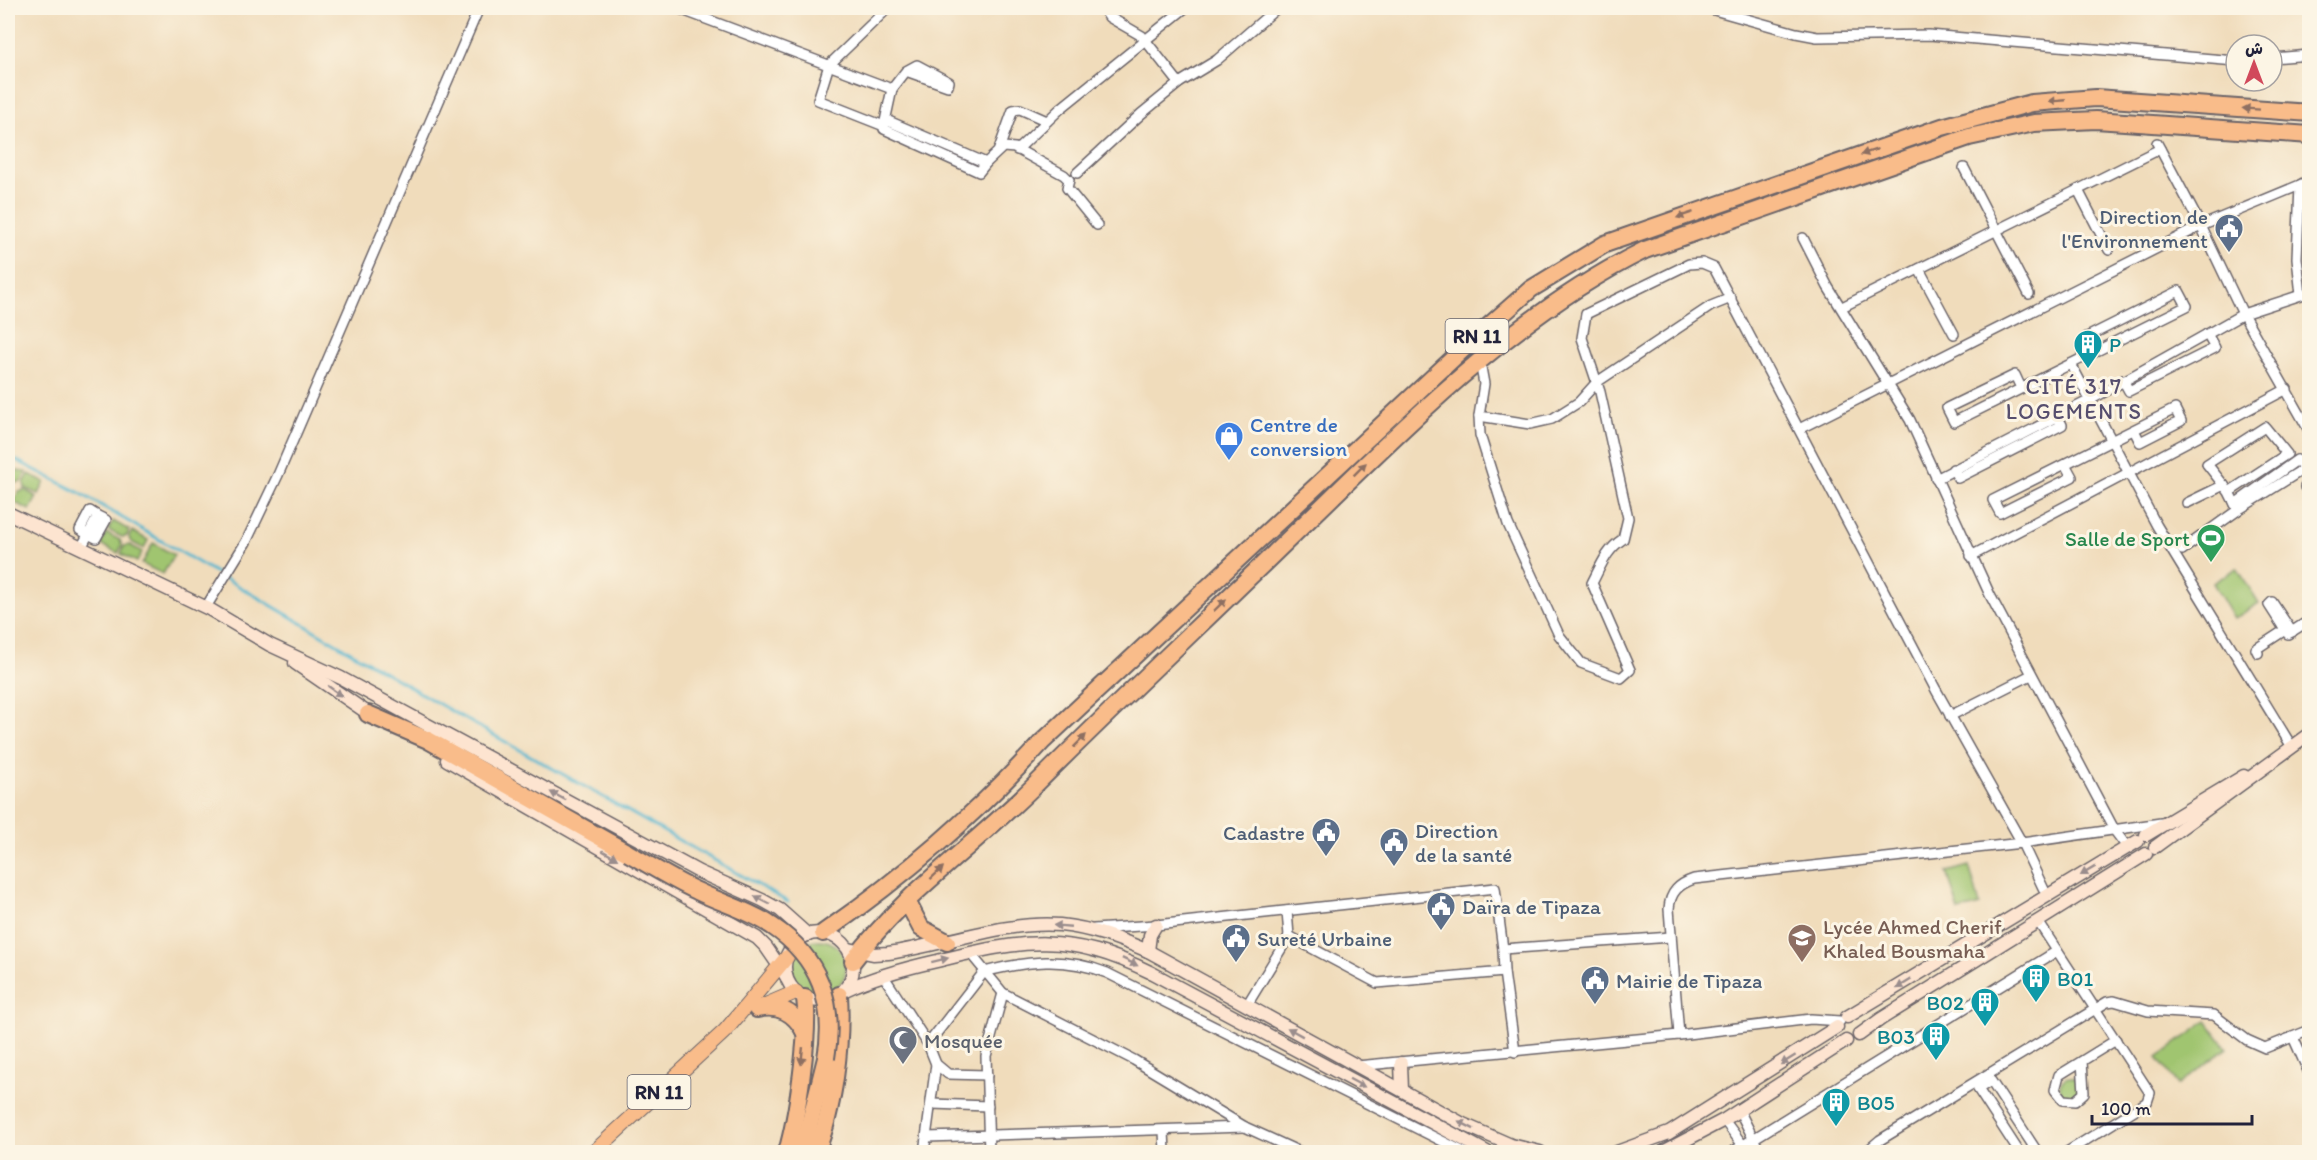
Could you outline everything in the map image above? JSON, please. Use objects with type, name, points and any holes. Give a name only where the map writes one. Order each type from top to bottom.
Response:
[{"type":"highway","name":"RN 11","points":[[816,934],[923,858],[988,800],[1042,742],[1417,389],[1531,290],[1579,258],[1636,231],[1953,123],[2005,108],[2056,100],[2096,99],[2310,113]]},
{"type":"highway","name":"RN 11","points":[[854,954],[906,901],[1025,795],[1388,442],[1480,362],[1578,286],[1645,250],[1969,137],[2034,123],[2096,120],[2310,135]]},
{"type":"highway","points":[[368,714],[417,735],[696,891],[749,913],[785,935],[800,952],[824,990],[831,1031],[806,1151]]},
{"type":"highway","points":[[436,732],[521,792]]},
{"type":"highway","points":[[906,901],[921,928],[947,942]]},
{"type":"highway","points":[[806,1151],[822,1138],[839,1052],[842,992]]},
{"type":"highway","points":[[787,1152],[793,1132],[805,1033],[801,995]]},
{"type":"highway","points":[[757,1009],[782,1009],[796,1018],[805,1033]]},
{"type":"main road","points":[[8,513],[206,607],[270,645],[368,714],[757,938],[784,966],[801,995]]},
{"type":"main road","points":[[270,645],[341,678],[436,732],[684,863],[762,900],[816,934],[835,937],[854,954],[888,952],[1021,926],[1060,925],[1084,929],[1148,951],[1486,1135],[1540,1152]]},
{"type":"main road","points":[[1663,1152],[1724,1120],[1846,1041],[1854,1040],[1881,1019],[2039,923],[2150,851],[2230,795],[2259,770],[2310,734]]},
{"type":"main road","points":[[1617,1152],[1649,1142],[1684,1125],[1841,1022],[2235,781],[2259,770]]},
{"type":"main road","points":[[2137,841],[2154,839],[2150,851]]},
{"type":"main road","points":[[1148,951],[1149,940],[1156,925]]},
{"type":"main road","name":"RN 11","points":[[594,1152],[725,1031],[784,966],[793,946],[816,934]]},
{"type":"main road","points":[[757,1009],[801,995],[819,1001],[883,975],[1015,944],[1045,942],[1081,946],[1112,954],[1488,1152]]},
{"type":"main road","name":"RN 11","points":[[842,992],[852,976],[854,954]]},
{"type":"main road","name":"RN 11","points":[[725,1031],[757,1009]]},
{"type":"main road","points":[[1841,1022],[1854,1019],[1859,1024],[1859,1035]]},
{"type":"main road","points":[[1841,1022],[1838,1035],[1846,1041]]},
{"type":"main road","points":[[1401,1063],[1402,1090]]},
{"type":"street","points":[[206,607],[246,542],[278,475],[479,8]]},
{"type":"street","points":[[677,8],[892,89]]},
{"type":"street","points":[[885,123],[818,100],[829,65],[888,8]]},
{"type":"street","points":[[1103,8],[1109,17],[1144,39],[1179,83]]},
{"type":"street","points":[[1017,150],[1047,121],[1144,39],[1185,8]]},
{"type":"street","points":[[1097,225],[1067,188],[1073,175],[1179,83],[1216,60],[1276,8]]},
{"type":"street","points":[[1707,8],[1817,37],[1929,35],[2224,60]]},
{"type":"street","points":[[2284,57],[2310,55]]},
{"type":"street","points":[[906,71],[892,89],[884,129],[979,172],[999,149],[1013,110],[1020,109],[1047,121]]},
{"type":"street","points":[[999,149],[1009,146],[1059,171],[1073,175]]},
{"type":"street","points":[[1842,307],[2078,190],[2159,146],[2243,314],[2310,432]]},
{"type":"street","points":[[1964,168],[2029,294]]},
{"type":"street","points":[[1798,429],[2201,226],[2310,179]]},
{"type":"street","points":[[1936,479],[2090,400],[2243,314],[2305,296],[2297,258],[2300,185]]},
{"type":"street","points":[[2078,190],[2109,250]]},
{"type":"street","points":[[1803,238],[1910,420],[1971,556],[2031,675],[2115,831],[2137,841]]},
{"type":"street","points":[[2297,258],[2310,257]]},
{"type":"street","points":[[1480,362],[1484,384],[1479,416],[1480,435],[1508,524],[1559,635],[1581,663],[1621,678],[1630,670],[1592,583],[1605,556],[1613,545],[1623,539],[1628,518],[1597,381],[1582,338],[1586,314],[1689,264],[1702,263],[1714,268],[1950,716],[2022,843],[2047,896]]},
{"type":"street","points":[[1919,269],[1954,334]]},
{"type":"street","points":[[2021,388],[2015,375],[1947,408],[1954,422],[2187,306],[2179,291],[2087,337],[2094,352]]},
{"type":"street","points":[[1479,416],[1530,424],[1552,419],[1579,402],[1597,381],[1711,306],[1731,298]]},
{"type":"street","points":[[2123,380],[2129,391],[2215,348],[2207,334]]},
{"type":"street","points":[[2071,364],[2110,442],[2131,473],[2157,526],[2292,747]]},
{"type":"street","points":[[1971,556],[2287,389]]},
{"type":"street","points":[[2066,464],[2072,477],[2000,513],[1993,500],[2175,409],[2181,421],[2140,442],[2134,430]]},
{"type":"street","points":[[2187,503],[2226,488],[2287,454],[2265,427],[2207,464],[2226,488],[2237,507]]},
{"type":"street","points":[[2182,550],[2237,507],[2307,466]]},
{"type":"street","points":[[2310,485],[2305,488],[2310,494]]},
{"type":"street","points":[[90,511],[106,520],[96,538],[88,534],[80,530],[90,511]]},
{"type":"street","points":[[81,548],[88,534]]},
{"type":"street","points":[[2292,632],[2272,602],[2269,605],[2285,630],[2256,649],[2258,653],[2292,632],[2310,620]]},
{"type":"street","points":[[1950,716],[2031,675]]},
{"type":"street","points":[[1680,1035],[1671,937],[1671,897],[1683,883],[1694,879],[2022,843],[2115,831],[2173,820]]},
{"type":"street","points":[[1084,929],[1156,925],[1495,888],[1515,1052]]},
{"type":"street","points":[[1247,1005],[1289,936],[1287,911]]},
{"type":"street","points":[[2039,923],[2149,1090],[2148,1099],[2067,1152]]},
{"type":"street","points":[[1289,936],[1377,983],[1504,972]]},
{"type":"street","points":[[1503,950],[1671,937]]},
{"type":"street","points":[[1732,1152],[1746,1148],[1753,1139],[2056,951]]},
{"type":"street","points":[[969,953],[1003,993],[1134,1060],[1245,1127],[1300,1152]]},
{"type":"street","points":[[928,1044],[984,972],[1040,961],[1060,961],[1092,967],[1464,1152]]},
{"type":"street","points":[[883,975],[928,1044],[936,1064],[924,1152]]},
{"type":"street","points":[[989,1152],[986,1056],[1003,993]]},
{"type":"street","points":[[1866,1152],[1880,1140],[1982,1082],[2095,1008],[2114,1001],[2148,1011],[2214,1015],[2247,1040],[2265,1048],[2310,1030]]},
{"type":"street","points":[[1357,1066],[1680,1035],[1811,1019],[1841,1022]]},
{"type":"street","points":[[2293,1037],[2310,1075]]},
{"type":"street","points":[[2082,1061],[2084,1093],[2075,1101],[2063,1100],[2055,1090],[2056,1079],[2082,1061],[2116,1040]]},
{"type":"street","points":[[936,1064],[948,1074],[987,1075]]},
{"type":"street","points":[[1982,1082],[1991,1081],[2036,1150],[2032,1152]]},
{"type":"street","points":[[1982,1082],[1978,1089],[2019,1152]]},
{"type":"street","points":[[932,1104],[988,1106]]},
{"type":"street","points":[[1739,1110],[1760,1152]]},
{"type":"street","points":[[1724,1120],[1746,1148]]},
{"type":"street","points":[[927,1137],[1245,1127]]},
{"type":"street","points":[[1164,1131],[1165,1152]]},
{"type":"green space","points":[[10,470],[26,472],[22,481],[16,483],[8,478]]},
{"type":"green space","points":[[29,474],[45,482],[39,494],[25,488],[24,483]]},
{"type":"green space","points":[[25,490],[37,497],[30,510],[13,502],[19,492]]},
{"type":"green space","points":[[113,521],[129,530],[127,536],[122,537],[108,530]]},
{"type":"green space","points":[[132,531],[148,540],[144,549],[130,541]]},
{"type":"green space","points":[[106,533],[120,540],[122,545],[118,553],[101,545]]},
{"type":"green space","points":[[153,543],[174,555],[163,574],[142,564]]},
{"type":"green space","points":[[130,545],[142,552],[137,562],[121,554],[124,546]]},
{"type":"green space","points":[[2237,568],[2259,603],[2234,619],[2213,583]]},
{"type":"green space","points":[[1969,866],[1980,905],[1959,911],[1947,872]]},
{"type":"green space","points":[[814,940],[824,940],[834,944],[842,952],[846,967],[842,982],[834,990],[824,994],[814,994],[804,990],[796,982],[792,972],[792,962],[796,952],[804,944]]},
{"type":"green space","points":[[2207,1021],[2227,1048],[2178,1085],[2157,1058]]},
{"type":"green space","points":[[2070,1077],[2077,1080],[2080,1087],[2077,1094],[2070,1097],[2063,1094],[2060,1087],[2063,1080]]},
{"type":"waterway","points":[[8,456],[80,493],[446,708],[788,902]]},
{"type":"place","name":"Direction de l'Environnement","points":[[2229,254]]},
{"type":"place","name":"P","points":[[2088,370]]},
{"type":"place","name":"Centre de conversion","points":[[1229,462]]},
{"type":"place","name":"Salle de Sport","points":[[2211,564]]},
{"type":"place","name":"Cadastre","points":[[1326,858]]},
{"type":"place","name":"Direction de la santé","points":[[1394,868]]},
{"type":"place","name":"Daïra de Tipaza","points":[[1441,932]]},
{"type":"place","name":"Sureté Urbaine","points":[[1236,964]]},
{"type":"place","name":"Lycée Ahmed Cherif Khaled Bousmaha","points":[[1802,964]]},
{"type":"place","name":"B01","points":[[2036,1004]]},
{"type":"place","name":"Mairie de Tipaza","points":[[1595,1006]]},
{"type":"place","name":"B02","points":[[1985,1028]]},
{"type":"place","name":"B03","points":[[1936,1062]]},
{"type":"place","name":"Mosquée","points":[[903,1066]]},
{"type":"place","name":"B05","points":[[1836,1128]]},
{"type":"district","name":"CITÉ 317 LOGEMENTS","points":[[2074,398]]}]
